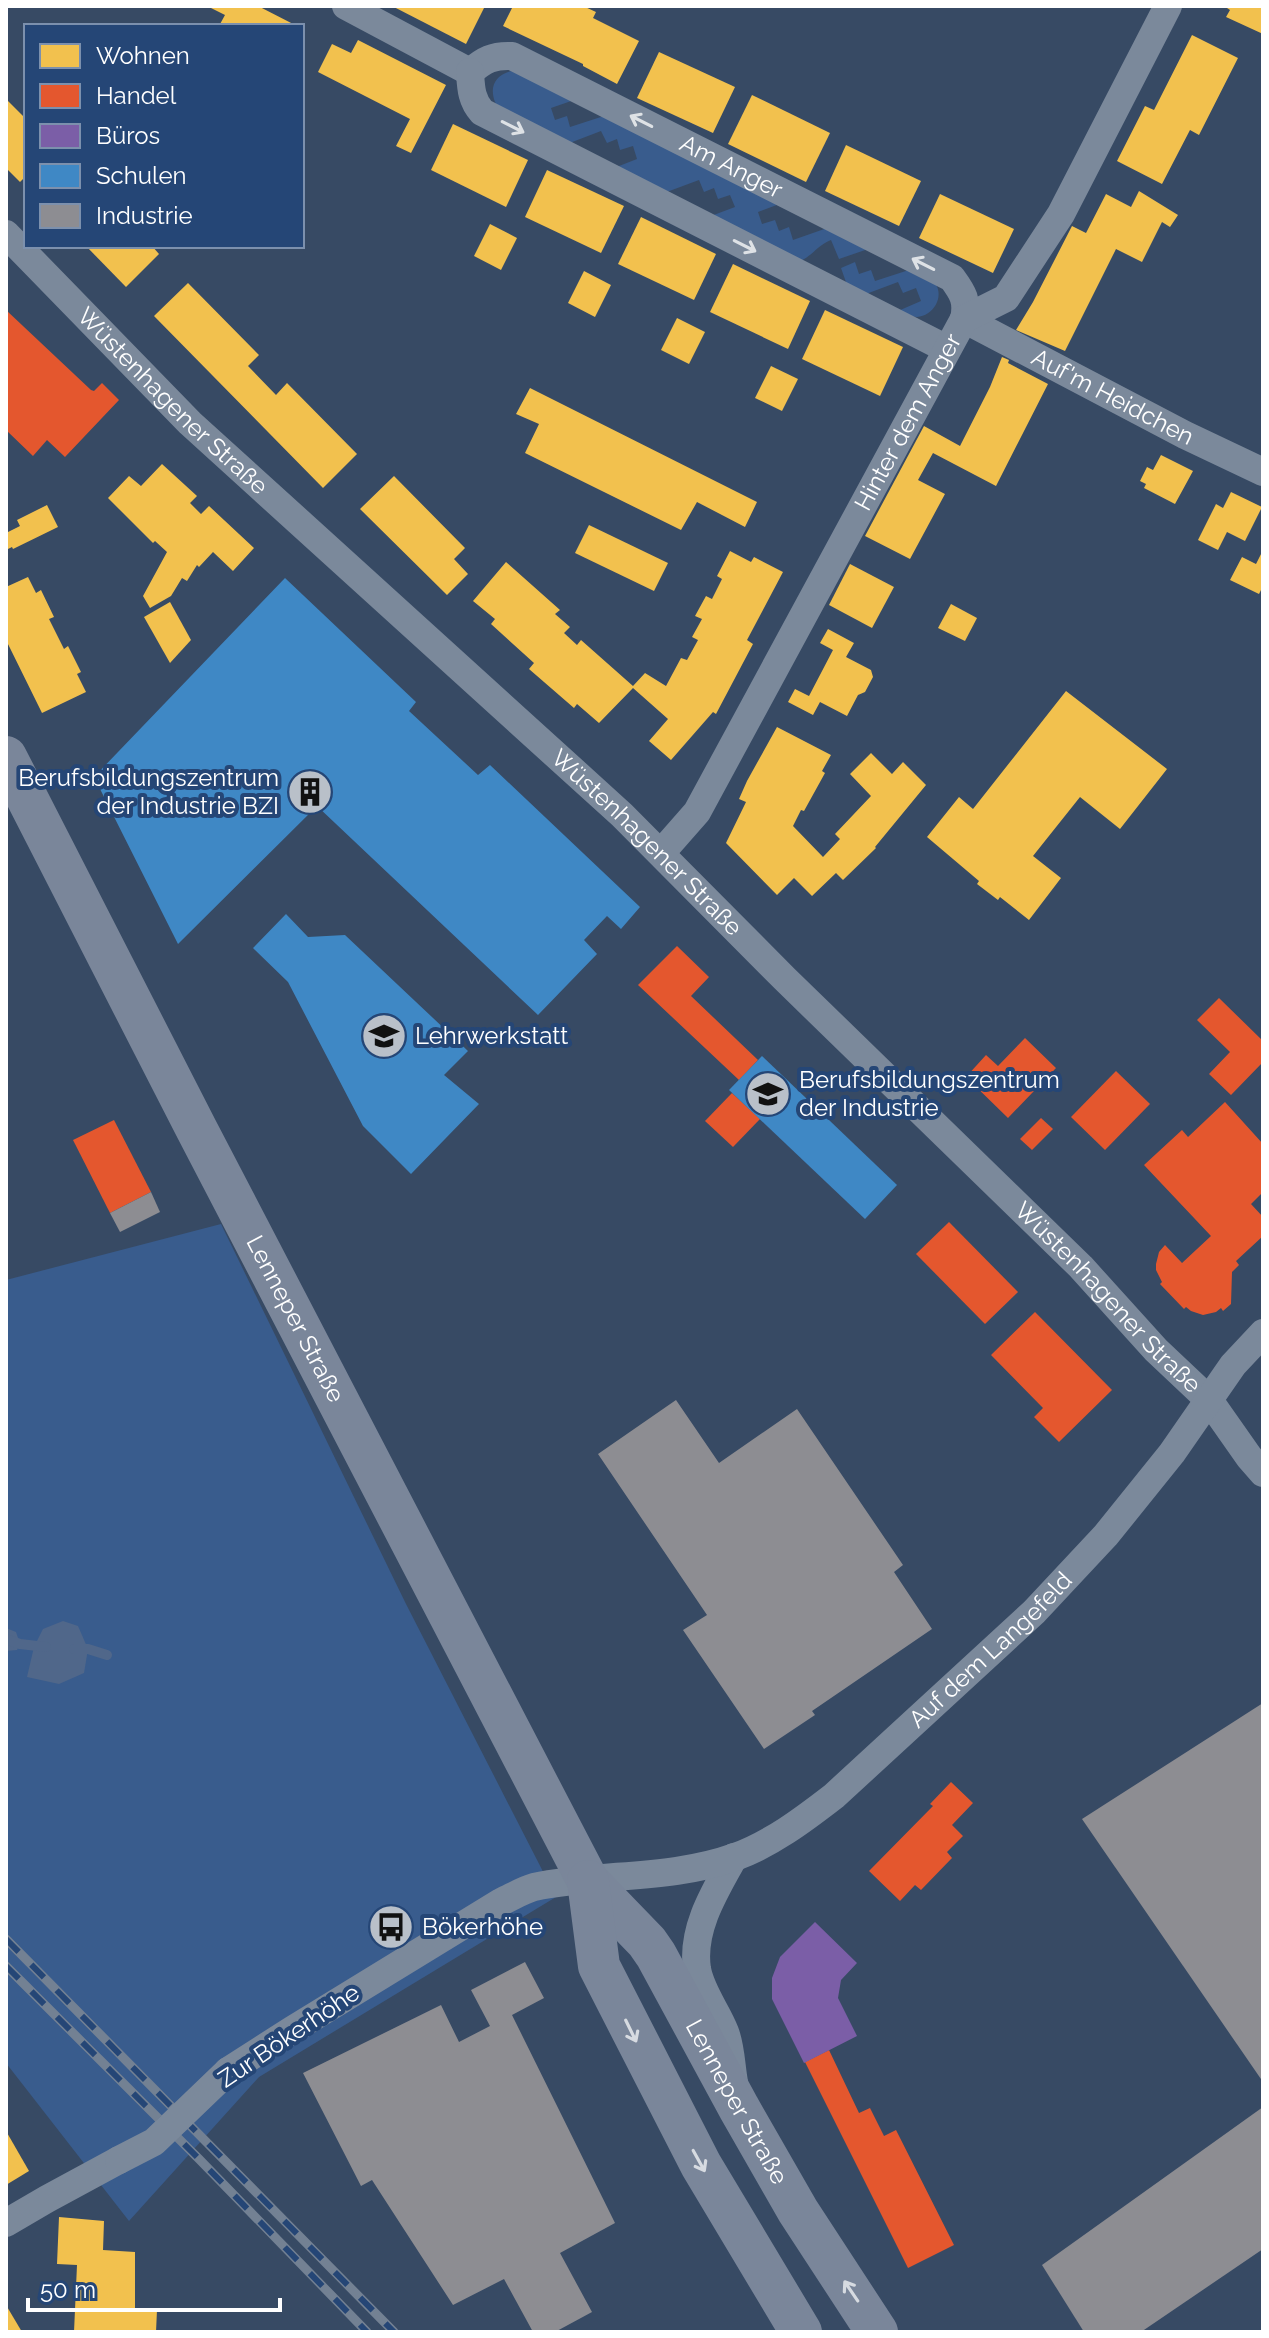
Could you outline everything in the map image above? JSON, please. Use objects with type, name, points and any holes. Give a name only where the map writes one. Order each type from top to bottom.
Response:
[{"type":"main road","name":"Lenneper Straße","points":[[6,757],[588,1881],[656,1955],[798,2211],[877,2332]]},
{"type":"main road","name":"Lenneper Straße","points":[[588,1881],[599,1966],[701,2165],[801,2332]]},
{"type":"street","points":[[346,6],[470,72],[471,93],[482,112],[947,349]]},
{"type":"street","name":"Hinter dem Anger","points":[[661,853],[697,812],[964,319],[1006,298],[1061,214],[1168,6]]},
{"type":"street","name":"Am Anger","points":[[470,72],[495,55],[512,56],[952,278],[964,294],[964,319]]},
{"type":"street","name":"Wüstenhagener Straße","points":[[6,234],[190,423],[611,804],[661,853],[785,979],[1081,1267],[1156,1350],[1209,1400],[1263,1473]]},
{"type":"street","name":"Auf'm Heidchen","points":[[964,319],[1185,435],[1263,472]]},
{"type":"street","name":"Auf dem Langefeld","points":[[588,1881],[659,1873],[734,1857],[768,1842],[834,1796],[1034,1612],[1106,1535],[1172,1453],[1233,1365],[1263,1333]]},
{"type":"street","points":[[734,1857],[713,1895],[700,1930],[696,1953],[704,1990],[726,2034],[739,2108]]},
{"type":"street","name":"Zur Bökerhöhe","points":[[6,2223],[154,2142],[228,2071],[501,1902],[532,1887],[588,1881]]},
{"type":"shaded area","points":[[511,71],[577,99],[551,108],[555,120],[567,116],[570,127],[607,115],[782,203],[758,212],[762,224],[775,220],[779,231],[789,227],[793,240],[830,227],[871,248],[839,259],[831,240],[800,261],[711,216],[735,207],[730,195],[718,199],[714,188],[704,192],[699,180],[664,193],[614,168],[637,159],[633,146],[620,150],[617,139],[607,143],[601,131],[567,144],[502,111],[494,101],[494,85],[497,79]]},
{"type":"shaded area","points":[[855,262],[859,274],[871,270],[875,281],[912,269],[924,275],[938,288],[936,305],[923,316],[912,316],[898,311],[921,301],[916,288],[903,293],[898,282],[866,294],[847,285],[841,268]]},
{"type":"shaded area","points":[[221,1224],[406,1604],[556,1897],[259,2077],[129,2221],[6,2063],[6,1280]]},
{"type":"shaded area","points":[[63,1621],[78,1626],[88,1649],[84,1673],[59,1684],[27,1677],[34,1647],[43,1629]]},
{"type":"shaded area","points":[[6,1628],[16,1632],[20,1644],[17,1650],[6,1651]]},
{"type":"building: Wohnen","points":[[207,6],[258,6],[293,24],[220,24],[225,15]]},
{"type":"building: Wohnen","points":[[392,6],[485,6],[466,44]]},
{"type":"building: Wohnen","points":[[513,6],[583,6],[596,12],[593,18],[639,41],[617,84],[583,64],[503,26]]},
{"type":"building: Wohnen","points":[[1228,6],[1263,6],[1263,34],[1226,17],[1230,10]]},
{"type":"building: Wohnen","points":[[1192,35],[1238,58],[1199,135],[1190,130],[1162,184],[1117,161],[1145,106],[1154,110]]},
{"type":"building: Wohnen","points":[[358,40],[446,85],[411,153],[396,146],[410,119],[318,72],[332,44],[351,53]]},
{"type":"building: Wohnen","points":[[659,52],[735,87],[713,133],[637,98]]},
{"type":"building: Wohnen","points":[[752,95],[830,133],[806,182],[728,144]]},
{"type":"building: Wohnen","points":[[8,101],[24,117],[24,178],[20,182],[6,168]]},
{"type":"building: Wohnen","points":[[453,124],[528,160],[506,207],[431,170]]},
{"type":"building: Wohnen","points":[[846,145],[921,181],[899,226],[825,191]]},
{"type":"building: Wohnen","points":[[547,170],[624,206],[601,253],[525,217]]},
{"type":"building: Wohnen","points":[[1139,191],[1178,215],[1170,227],[1162,222],[1142,262],[1116,249],[1065,351],[1016,330],[1072,226],[1086,233],[1106,194],[1131,207]]},
{"type":"building: Wohnen","points":[[940,194],[1014,229],[993,273],[919,238]]},
{"type":"building: Wohnen","points":[[641,217],[716,254],[694,300],[618,264]]},
{"type":"building: Wohnen","points":[[490,224],[517,238],[501,270],[474,256]]},
{"type":"building: Wohnen","points":[[88,248],[154,248],[159,254],[126,287]]},
{"type":"building: Wohnen","points":[[733,264],[810,301],[788,349],[710,312]]},
{"type":"building: Wohnen","points":[[584,271],[611,285],[595,317],[568,303]]},
{"type":"building: Wohnen","points":[[188,283],[259,355],[248,366],[276,395],[287,383],[357,454],[323,488],[154,316]]},
{"type":"building: Wohnen","points":[[825,310],[903,347],[880,396],[802,359]]},
{"type":"building: Wohnen","points":[[677,318],[705,332],[689,364],[661,350]]},
{"type":"building: Wohnen","points":[[1002,357],[1048,384],[996,486],[933,453],[918,480],[945,494],[910,559],[865,536],[924,426],[960,446]]},
{"type":"building: Wohnen","points":[[771,366],[798,379],[782,411],[755,398]]},
{"type":"building: Wohnen","points":[[530,388],[757,502],[745,527],[697,502],[681,530],[525,453],[539,424],[516,414]]},
{"type":"building: Wohnen","points":[[1161,455],[1193,471],[1175,504],[1144,488],[1146,484],[1140,481],[1147,467],[1153,470]]},
{"type":"building: Wohnen","points":[[162,464],[197,496],[190,503],[201,514],[209,506],[254,548],[233,571],[213,552],[199,567],[197,565],[187,581],[182,578],[171,596],[150,608],[143,596],[167,552],[155,541],[153,543],[108,498],[129,476],[141,486]]},
{"type":"building: Wohnen","points":[[394,476],[465,548],[454,559],[468,574],[447,595],[360,509]]},
{"type":"building: Wohnen","points":[[1231,492],[1262,507],[1245,541],[1227,532],[1218,550],[1198,540],[1216,504],[1223,508]]},
{"type":"building: Wohnen","points":[[47,505],[58,527],[6,550],[6,533],[20,526],[17,520]]},
{"type":"building: Wohnen","points":[[589,525],[668,563],[654,591],[575,553]]},
{"type":"building: Wohnen","points":[[1263,550],[1263,586],[1259,594],[1230,580],[1242,557],[1256,564]]},
{"type":"building: Wohnen","points":[[730,551],[751,562],[754,557],[783,572],[747,640],[753,644],[716,714],[713,712],[671,760],[649,741],[668,719],[633,688],[599,723],[577,704],[574,708],[529,669],[534,663],[491,624],[495,619],[473,601],[506,562],[560,610],[555,614],[570,627],[564,633],[577,645],[581,640],[633,686],[645,673],[666,686],[681,658],[687,660],[698,640],[692,637],[702,619],[695,616],[706,596],[712,599],[722,579],[717,576]]},
{"type":"building: Wohnen","points":[[850,564],[894,587],[872,628],[829,605]]},
{"type":"building: Wohnen","points":[[28,577],[36,593],[41,590],[54,617],[49,619],[64,649],[68,646],[81,672],[77,674],[86,692],[42,713],[6,640],[6,587]]},
{"type":"building: Wohnen","points":[[170,602],[191,640],[170,663],[144,617]]},
{"type":"building: Wohnen","points":[[951,604],[977,618],[965,641],[938,628]]},
{"type":"building: Wohnen","points":[[828,629],[854,643],[846,657],[871,670],[873,677],[865,692],[858,695],[847,716],[820,702],[813,715],[788,702],[795,689],[809,696],[833,650],[820,643]]},
{"type":"building: Wohnen","points":[[1066,691],[1167,769],[1120,829],[1080,797],[1033,856],[1061,878],[1029,920],[1000,897],[998,900],[977,884],[979,881],[927,837],[959,797],[973,809]]},
{"type":"building: Wohnen","points":[[777,727],[831,755],[822,771],[825,773],[793,826],[823,857],[840,839],[835,834],[871,796],[850,774],[871,753],[892,774],[903,762],[926,785],[876,848],[843,880],[836,873],[812,896],[794,878],[777,895],[726,843],[746,802],[739,799]]},
{"type":"building: Wohnen","points":[[6,2131],[29,2171],[6,2185]]},
{"type":"building: Wohnen","points":[[59,2217],[104,2221],[103,2250],[135,2252],[135,2309],[157,2310],[156,2332],[74,2332],[77,2265],[57,2264]]},
{"type":"building: Wohnen","points":[[6,2305],[22,2332],[6,2332]]},
{"type":"building: Handel","points":[[6,310],[91,390],[94,391],[102,383],[119,400],[65,457],[47,440],[33,456],[6,430]]},
{"type":"building: Handel","points":[[677,946],[709,977],[691,996],[758,1060],[739,1080],[638,985]]},
{"type":"building: Handel","points":[[1219,998],[1263,1041],[1263,1062],[1231,1095],[1209,1074],[1230,1052],[1197,1020]]},
{"type":"building: Handel","points":[[1025,1038],[1056,1068],[1008,1118],[966,1077],[986,1055],[998,1066]]},
{"type":"building: Handel","points":[[1116,1071],[1150,1104],[1105,1150],[1071,1117]]},
{"type":"building: Handel","points":[[732,1093],[760,1119],[733,1147],[705,1121]]},
{"type":"building: Handel","points":[[1225,1102],[1263,1144],[1263,1192],[1251,1204],[1263,1217],[1263,1236],[1236,1261],[1239,1265],[1232,1272],[1231,1304],[1223,1311],[1221,1308],[1203,1315],[1186,1307],[1184,1309],[1160,1284],[1156,1264],[1159,1252],[1165,1245],[1182,1263],[1211,1236],[1144,1165],[1182,1130],[1188,1137]]},
{"type":"building: Handel","points":[[1041,1118],[1053,1129],[1032,1150],[1020,1139]]},
{"type":"building: Handel","points":[[114,1120],[151,1192],[110,1213],[73,1140]]},
{"type":"building: Handel","points":[[949,1222],[1018,1292],[985,1324],[916,1254]]},
{"type":"building: Handel","points":[[1035,1312],[1112,1390],[1059,1442],[1034,1417],[1043,1408],[991,1355]]},
{"type":"building: Handel","points":[[951,1782],[973,1803],[952,1825],[963,1836],[947,1852],[952,1858],[921,1890],[915,1885],[900,1901],[869,1871],[933,1806],[930,1804]]},
{"type":"building: Handel","points":[[829,2050],[859,2113],[870,2108],[884,2136],[896,2130],[954,2245],[908,2268],[805,2062]]},
{"type":"building: Büros","points":[[815,1922],[857,1963],[841,1980],[838,1998],[857,2036],[804,2063],[772,1999],[772,1978],[780,1957]]},
{"type":"building: Schulen","name":"Berufsbildungszentrum der Industrie BZI","points":[[285,578],[416,702],[409,711],[478,775],[490,765],[640,907],[621,929],[607,916],[584,940],[597,954],[538,1015],[317,806],[178,944],[94,777]]},
{"type":"building: Schulen","name":"Lehrwerkstatt","points":[[286,914],[308,937],[345,935],[468,1051],[444,1075],[479,1104],[411,1174],[363,1126],[288,982],[253,948]]},
{"type":"building: Schulen","points":[[762,1056],[897,1185],[865,1219],[729,1090]]},
{"type":"building: Industrie","points":[[151,1192],[160,1212],[120,1232],[110,1213]]},
{"type":"building: Industrie","points":[[676,1400],[719,1463],[797,1409],[903,1565],[894,1572],[932,1629],[812,1711],[815,1715],[764,1749],[683,1630],[707,1615],[598,1454]]},
{"type":"building: Industrie","points":[[1263,1703],[1263,2082],[1082,1819]]},
{"type":"building: Industrie","points":[[525,1962],[544,1998],[512,2015],[615,2223],[560,2253],[592,2312],[555,2332],[533,2332],[504,2279],[453,2305],[372,2180],[361,2186],[303,2073],[441,2005],[459,2042],[490,2026],[471,1990]]},
{"type":"building: Industrie","points":[[1263,2107],[1263,2249],[1141,2332],[1084,2332],[1042,2265]]},
{"type":"waterway","points":[[6,1639],[46,1647]]},
{"type":"waterway","points":[[74,1649],[88,1649],[107,1655]]},
{"type":"railway","points":[[6,1939],[394,2332]]},
{"type":"railway","points":[[6,1966],[367,2332]]},
{"type":"place","name":"Berufsbildungszentrum der Industrie BZI","points":[[310,792]]},
{"type":"place","name":"Lehrwerkstatt","points":[[384,1036]]},
{"type":"place","name":"Berufsbildungszentrum der Industrie","points":[[768,1094]]},
{"type":"place","name":"Bökerhöhe","points":[[391,1927]]}]
